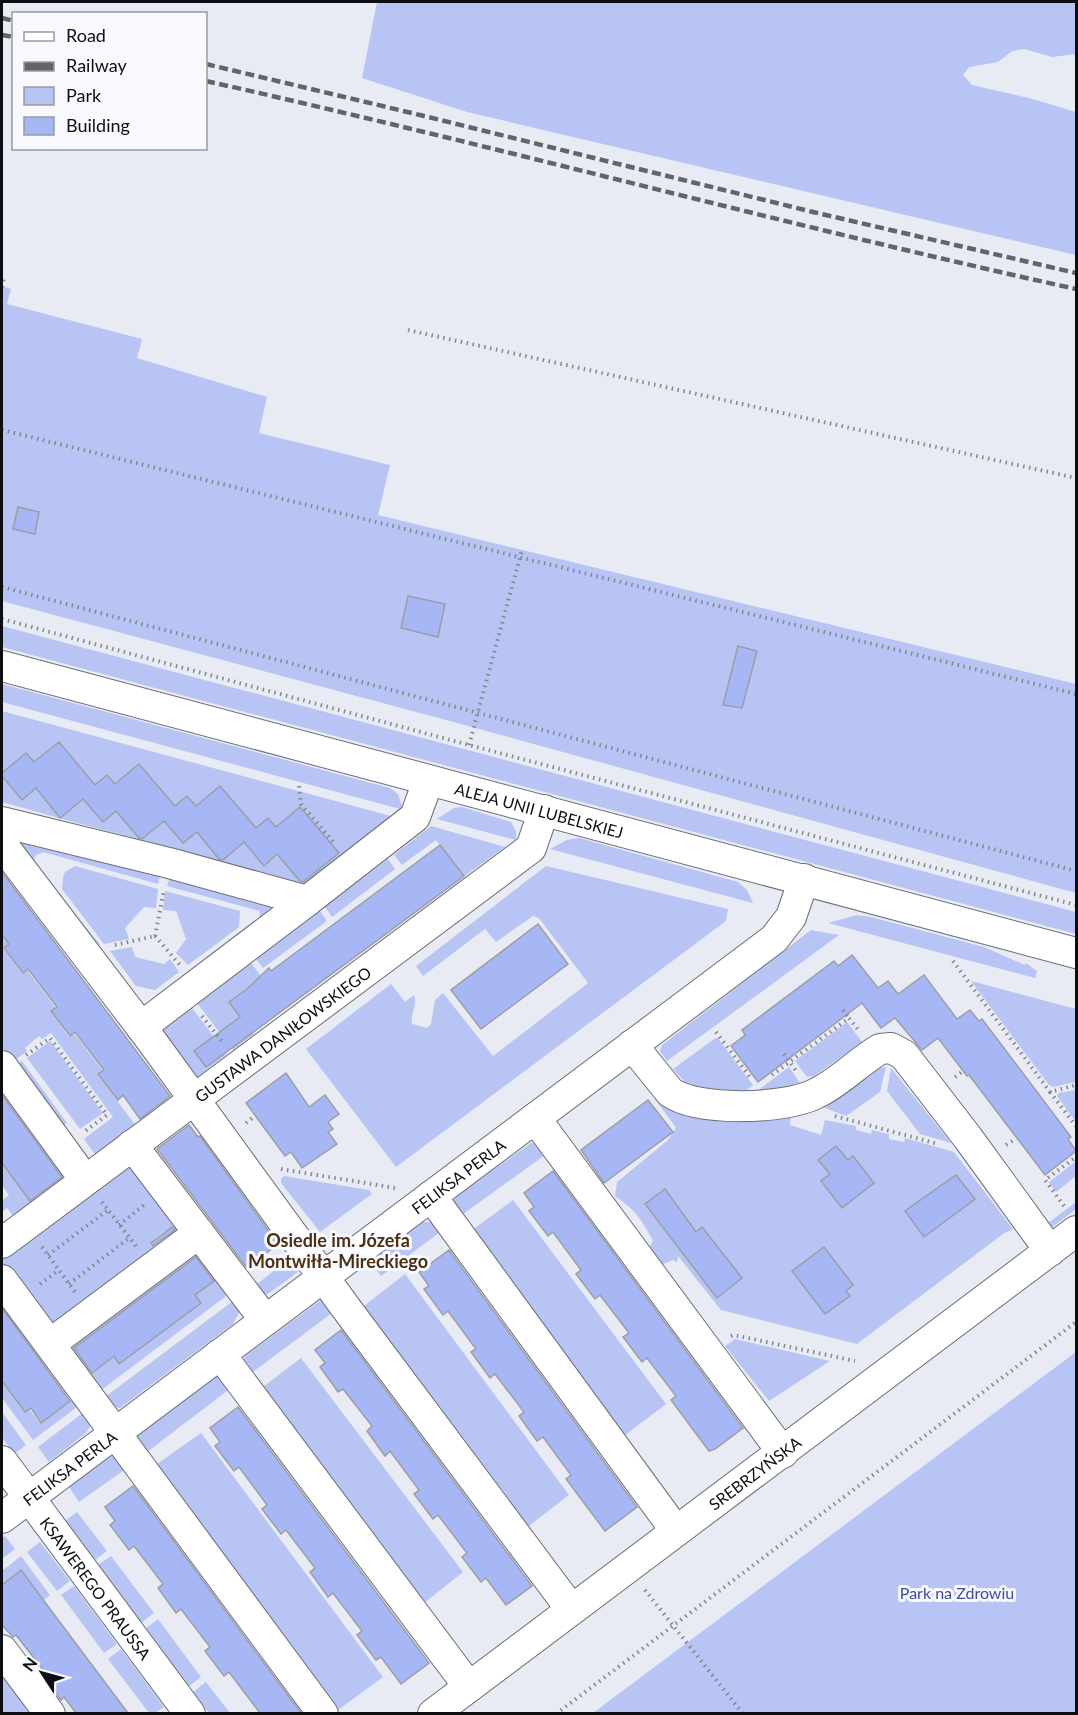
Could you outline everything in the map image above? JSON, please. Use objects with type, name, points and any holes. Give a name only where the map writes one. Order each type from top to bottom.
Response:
[{"type":"street","name":"ALEJA UNII LUBELSKIEJ","points":[[2,666],[1077,953]]},
{"type":"street","points":[[141,1027],[415,817],[428,781]]},
{"type":"street","name":"GUSTAWA DANIŁOWSKIEGO","points":[[2,1243],[531,848],[544,810]]},
{"type":"street","points":[[2,822],[169,863],[307,901]]},
{"type":"street","points":[[2,844],[195,1099],[323,1277],[571,1609]]},
{"type":"street","name":"FELIKSA PERLA","points":[[2,1518],[774,939],[791,917],[804,879]]},
{"type":"street","points":[[632,1045],[670,1092],[683,1099],[729,1106],[766,1106],[803,1099],[826,1088],[880,1049],[891,1048],[904,1055],[1050,1251]]},
{"type":"street","points":[[12,1062],[62,1148],[85,1180]]},
{"type":"street","points":[[535,1118],[783,1453]]},
{"type":"street","points":[[132,1146],[265,1320]]},
{"type":"street","points":[[430,1197],[676,1531]]},
{"type":"street","name":"SREBRZYŃSKA","points":[[433,1713],[1050,1251],[1070,1218]]},
{"type":"street","points":[[50,1344],[199,1233]]},
{"type":"street","points":[[2,1280],[323,1713]]},
{"type":"street","points":[[220,1354],[469,1687]]},
{"type":"street","name":"KSAWEREGO PRAUSSA","points":[[2,1461],[190,1713]]},
{"type":"street","points":[[2,1650],[50,1713]]},
{"type":"path","points":[[2,287],[4,277]]},
{"type":"path","points":[[408,330],[1077,478]]},
{"type":"path","points":[[2,430],[1077,694]]},
{"type":"path","points":[[469,745],[522,550]]},
{"type":"path","points":[[2,587],[1077,871]]},
{"type":"path","points":[[2,619],[1077,905]]},
{"type":"path","points":[[299,786],[302,804],[339,848]]},
{"type":"path","points":[[169,863],[155,936],[184,971]]},
{"type":"path","points":[[953,961],[1077,1126]]},
{"type":"path","points":[[843,1010],[861,1035]]},
{"type":"path","points":[[199,1012],[240,1065]]},
{"type":"path","points":[[765,1080],[849,1018]]},
{"type":"path","points":[[716,1032],[756,1086]]},
{"type":"path","points":[[12,1062],[50,1038],[108,1115],[62,1148]]},
{"type":"path","points":[[1050,1092],[1077,1085]]},
{"type":"path","points":[[803,1099],[807,1108],[944,1146]]},
{"type":"path","points":[[244,1124],[255,1116]]},
{"type":"path","points":[[1070,1218],[1045,1180],[1077,1157]]},
{"type":"path","points":[[279,1169],[403,1189],[430,1197]]},
{"type":"path","points":[[85,1180],[153,1268]]},
{"type":"path","points":[[119,1225],[146,1204]]},
{"type":"path","points":[[48,1255],[108,1210]]},
{"type":"path","points":[[25,1225],[91,1314]]},
{"type":"path","points":[[69,1284],[129,1238]]},
{"type":"path","points":[[556,1713],[1077,1322]]},
{"type":"path","points":[[707,1351],[734,1335],[856,1361]]},
{"type":"path","points":[[643,1587],[743,1713]]},
{"type":"green space","points":[[377,2],[1076,2],[1076,54],[1052,57],[1024,49],[1012,51],[998,62],[969,67],[963,75],[972,85],[1076,112],[1076,255],[467,112],[362,78]]},
{"type":"green space","points":[[2,286],[11,289],[7,304],[142,339],[137,358],[267,397],[259,433],[390,465],[378,515],[1076,684],[1076,893],[2,601]]},
{"type":"green space","points":[[2,626],[1076,912],[1076,934],[2,647]]},
{"type":"green space","points":[[2,684],[390,788],[398,794],[402,806],[400,809],[2,702]]},
{"type":"green space","points":[[2,711],[391,816],[303,886],[228,863],[2,802]]},
{"type":"green space","points":[[462,807],[511,822],[516,831],[516,840],[437,819],[454,808]]},
{"type":"green space","points":[[431,826],[505,847],[463,877],[436,840],[402,865],[394,855]]},
{"type":"green space","points":[[10,837],[161,872],[158,884],[43,852],[36,855],[34,859],[36,864],[100,945],[91,953]]},
{"type":"green space","points":[[579,838],[738,882],[747,890],[753,903],[550,849],[567,840]]},
{"type":"green space","points":[[388,859],[395,869],[332,917],[325,907]]},
{"type":"green space","points":[[75,866],[158,889],[156,908],[144,907],[125,928],[129,939],[104,944],[62,889],[65,872]]},
{"type":"green space","points":[[546,866],[728,909],[726,921],[396,1167],[306,1049],[391,984],[405,1002],[414,995],[412,1024],[427,1028],[431,1024],[435,1000],[443,993],[493,1056],[588,983],[539,918],[533,916],[496,942],[485,929],[423,976],[416,966]]},
{"type":"green space","points":[[170,877],[280,905],[259,919],[260,911],[167,886]]},
{"type":"green space","points":[[165,891],[240,911],[239,927],[188,965],[176,953],[186,939],[176,911],[163,910]]},
{"type":"green space","points":[[320,911],[327,921],[263,968],[256,959]]},
{"type":"green space","points":[[857,915],[984,947],[1025,965],[1026,963],[1037,971],[1035,978],[828,923]]},
{"type":"green space","points":[[811,930],[839,935],[667,1061],[660,1051],[662,1045]]},
{"type":"green space","points":[[2,935],[8,944],[3,948],[22,973],[27,970],[56,1008],[51,1012],[69,1037],[74,1033],[103,1071],[98,1075],[136,1126],[96,1156],[84,1139],[113,1117],[51,1033],[42,1039],[39,1036],[25,1048],[27,1051],[10,1064],[2,1053]]},
{"type":"green space","points":[[132,947],[135,957],[164,964],[170,959],[179,972],[155,990],[136,986],[110,951]]},
{"type":"green space","points":[[251,963],[261,979],[230,1002],[254,1034],[233,1050],[197,1003]]},
{"type":"green space","points":[[971,981],[1076,1009],[1076,1082],[1053,1087],[1049,1085]]},
{"type":"green space","points":[[192,1008],[227,1054],[195,1079],[160,1032]]},
{"type":"green space","points":[[847,1022],[862,1042],[814,1076],[807,1077],[795,1061]]},
{"type":"green space","points":[[717,1037],[753,1085],[745,1092],[691,1086],[673,1069]]},
{"type":"green space","points":[[50,1041],[103,1113],[80,1129],[27,1058]]},
{"type":"green space","points":[[22,1061],[67,1123],[58,1130],[13,1068]]},
{"type":"green space","points":[[789,1067],[800,1083],[763,1092],[757,1091]]},
{"type":"green space","points":[[886,1067],[880,1092],[846,1116],[825,1108],[879,1068]]},
{"type":"green space","points":[[891,1068],[951,1143],[920,1134],[887,1091]]},
{"type":"green space","points":[[1076,1090],[1076,1122],[1057,1096],[1058,1093]]},
{"type":"green space","points":[[661,1094],[791,1113],[790,1125],[821,1135],[825,1120],[856,1126],[856,1130],[871,1134],[872,1130],[889,1134],[889,1139],[904,1142],[905,1138],[954,1152],[1013,1229],[1003,1234],[857,1344],[721,1310],[678,1256],[677,1263],[674,1260],[663,1264],[654,1261],[649,1249],[653,1241],[645,1226],[633,1211],[615,1196],[617,1182],[668,1140],[676,1128],[655,1099]]},
{"type":"green space","points":[[531,1143],[536,1144],[545,1155],[459,1217],[452,1204],[457,1195]]},
{"type":"green space","points":[[134,1158],[189,1230],[173,1242],[164,1231],[150,1243],[158,1253],[51,1334],[2,1268],[2,1259]]},
{"type":"green space","points":[[1076,1161],[1076,1176],[1056,1192],[1049,1182]]},
{"type":"green space","points":[[2,1164],[12,1178],[18,1175],[36,1200],[14,1217],[7,1208],[2,1212],[2,1201],[9,1195],[2,1185]]},
{"type":"green space","points":[[284,1176],[369,1190],[372,1194],[320,1232],[281,1183]]},
{"type":"green space","points":[[513,1200],[666,1404],[624,1436],[471,1231]]},
{"type":"green space","points":[[1076,1202],[1076,1209],[1051,1228],[1044,1226]]},
{"type":"green space","points":[[422,1222],[431,1222],[440,1232],[381,1276],[370,1261]]},
{"type":"green space","points":[[196,1249],[229,1294],[100,1391],[67,1346]]},
{"type":"green space","points":[[294,1255],[301,1266],[299,1271],[268,1294],[262,1294],[252,1288]]},
{"type":"green space","points":[[405,1274],[569,1495],[525,1529],[360,1309]]},
{"type":"green space","points":[[322,1299],[336,1310],[245,1378],[242,1366],[245,1356]]},
{"type":"green space","points":[[233,1301],[240,1311],[233,1324],[120,1408],[114,1407],[105,1397]]},
{"type":"green space","points":[[735,1339],[830,1361],[769,1401],[725,1346]]},
{"type":"green space","name":"Park na Zdrowiu","points":[[1076,1352],[1076,1713],[593,1713]]},
{"type":"green space","points":[[301,1358],[463,1572],[423,1604],[259,1390]]},
{"type":"green space","points":[[217,1376],[221,1377],[231,1388],[147,1452],[139,1441],[140,1432]]},
{"type":"green space","points":[[2,1382],[24,1412],[29,1409],[40,1423],[76,1397],[81,1404],[33,1440],[2,1398]]},
{"type":"green space","points":[[2,1412],[26,1445],[14,1454],[2,1437]]},
{"type":"green space","points":[[84,1412],[92,1423],[86,1433],[49,1462],[38,1447]]},
{"type":"green space","points":[[201,1433],[383,1677],[338,1710],[157,1464]]},
{"type":"green space","points":[[111,1456],[118,1456],[127,1468],[79,1502],[69,1487]]},
{"type":"green space","points":[[77,1512],[107,1551],[94,1561],[64,1522]]},
{"type":"green space","points":[[5,1536],[15,1549],[2,1559],[2,1539]]},
{"type":"green space","points":[[40,1542],[70,1581],[57,1591],[27,1552]]},
{"type":"green space","points":[[21,1556],[50,1595],[43,1601],[21,1570],[2,1585],[2,1571]]},
{"type":"green space","points":[[111,1556],[154,1613],[141,1623],[98,1565]]},
{"type":"green space","points":[[74,1586],[117,1644],[104,1653],[61,1595]]},
{"type":"green space","points":[[158,1619],[201,1677],[188,1687],[145,1629]]},
{"type":"green space","points":[[121,1649],[164,1707],[155,1713],[149,1713],[108,1659]]},
{"type":"green space","points":[[2,1659],[42,1713],[2,1713]]},
{"type":"green space","points":[[206,1682],[230,1713],[209,1713],[193,1692]]},
{"type":"building","points":[[18,507],[39,512],[35,534],[13,529]]},
{"type":"building","points":[[408,596],[445,604],[438,637],[401,628]]},
{"type":"building","points":[[738,646],[757,651],[742,708],[723,705]]},
{"type":"building","points":[[59,742],[95,785],[107,775],[115,784],[139,764],[175,806],[187,796],[196,806],[220,786],[256,828],[268,818],[276,827],[300,807],[339,853],[303,882],[277,854],[264,866],[244,842],[223,860],[219,859],[197,832],[183,843],[164,821],[142,839],[116,811],[103,822],[83,799],[60,818],[36,788],[22,800],[2,776],[2,773],[26,753],[34,762]]},
{"type":"building","points":[[440,845],[464,876],[206,1067],[194,1051],[240,1017],[229,1002],[246,990],[269,968],[271,971]]},
{"type":"building","points":[[2,872],[170,1096],[140,1119],[123,1095],[118,1100],[98,1074],[104,1070],[75,1032],[70,1036],[51,1011],[57,1007],[28,969],[23,973],[4,948],[9,944],[2,934]]},
{"type":"building","points":[[538,924],[568,964],[481,1029],[451,990]]},
{"type":"building","points":[[852,955],[878,988],[888,981],[898,994],[924,975],[957,1019],[970,1010],[979,1021],[982,1019],[1071,1137],[1068,1139],[1076,1151],[1045,1175],[938,1038],[922,1050],[895,1018],[881,1028],[862,1003],[758,1082],[731,1046],[745,1035],[742,1030],[834,961],[838,966]]},
{"type":"building","points":[[286,1073],[309,1107],[325,1095],[339,1114],[328,1122],[333,1129],[328,1132],[337,1144],[302,1168],[291,1152],[285,1156],[246,1103]]},
{"type":"building","points":[[2,1095],[62,1177],[30,1201],[2,1163]]},
{"type":"building","points":[[648,1100],[673,1132],[604,1183],[581,1150]]},
{"type":"building","points":[[189,1125],[198,1137],[200,1136],[278,1244],[247,1268],[157,1149]]},
{"type":"building","points":[[836,1146],[848,1160],[853,1156],[874,1183],[842,1208],[821,1181],[830,1174],[818,1160]]},
{"type":"building","points":[[553,1171],[743,1428],[715,1449],[709,1451],[671,1400],[676,1396],[647,1358],[642,1362],[623,1337],[629,1333],[600,1295],[595,1299],[576,1274],[581,1270],[553,1232],[548,1236],[529,1211],[534,1207],[524,1193]]},
{"type":"building","points":[[956,1175],[975,1199],[924,1237],[905,1211]]},
{"type":"building","points":[[665,1189],[696,1232],[702,1227],[742,1278],[717,1298],[645,1204]]},
{"type":"building","points":[[172,1227],[175,1230],[153,1246],[151,1243]]},
{"type":"building","points":[[824,1247],[853,1285],[846,1291],[850,1296],[825,1314],[792,1271]]},
{"type":"building","points":[[449,1250],[637,1507],[605,1531],[566,1479],[571,1475],[543,1437],[537,1441],[519,1416],[524,1412],[495,1374],[490,1378],[471,1352],[476,1349],[448,1311],[443,1315],[424,1289],[429,1286],[419,1272]]},
{"type":"building","points":[[196,1257],[214,1281],[195,1295],[201,1303],[119,1364],[114,1356],[92,1373],[74,1348]]},
{"type":"building","points":[[2,1308],[70,1401],[41,1423],[31,1408],[25,1412],[2,1381]]},
{"type":"building","points":[[341,1330],[532,1586],[506,1605],[486,1578],[481,1582],[462,1557],[467,1553],[438,1515],[433,1519],[414,1494],[419,1490],[390,1451],[385,1456],[367,1431],[372,1426],[343,1389],[338,1392],[320,1367],[325,1363],[315,1350]]},
{"type":"building","points":[[238,1407],[429,1663],[401,1684],[381,1657],[376,1660],[357,1635],[362,1631],[333,1593],[328,1597],[310,1572],[315,1568],[286,1530],[281,1534],[262,1509],[267,1505],[239,1467],[234,1471],[215,1446],[220,1442],[210,1428]]},
{"type":"building","points":[[133,1486],[301,1713],[260,1713],[229,1672],[224,1676],[205,1651],[210,1647],[181,1609],[176,1613],[158,1588],[163,1584],[134,1546],[129,1550],[110,1525],[115,1521],[105,1507]]},
{"type":"building","points":[[21,1570],[128,1713],[76,1713],[64,1697],[61,1700],[42,1675],[45,1672],[16,1635],[13,1637],[2,1625],[2,1585]]},
{"type":"railway","points":[[2,18],[12,20]]},
{"type":"railway","points":[[2,35],[12,37]]},
{"type":"railway","points":[[207,64],[813,212],[1076,273]]},
{"type":"railway","points":[[207,81],[858,239],[1076,289]]},
{"type":"district","name":"Osiedle im. Józefa Montwiłła-Mireckiego","points":[[338,1250]]}]
